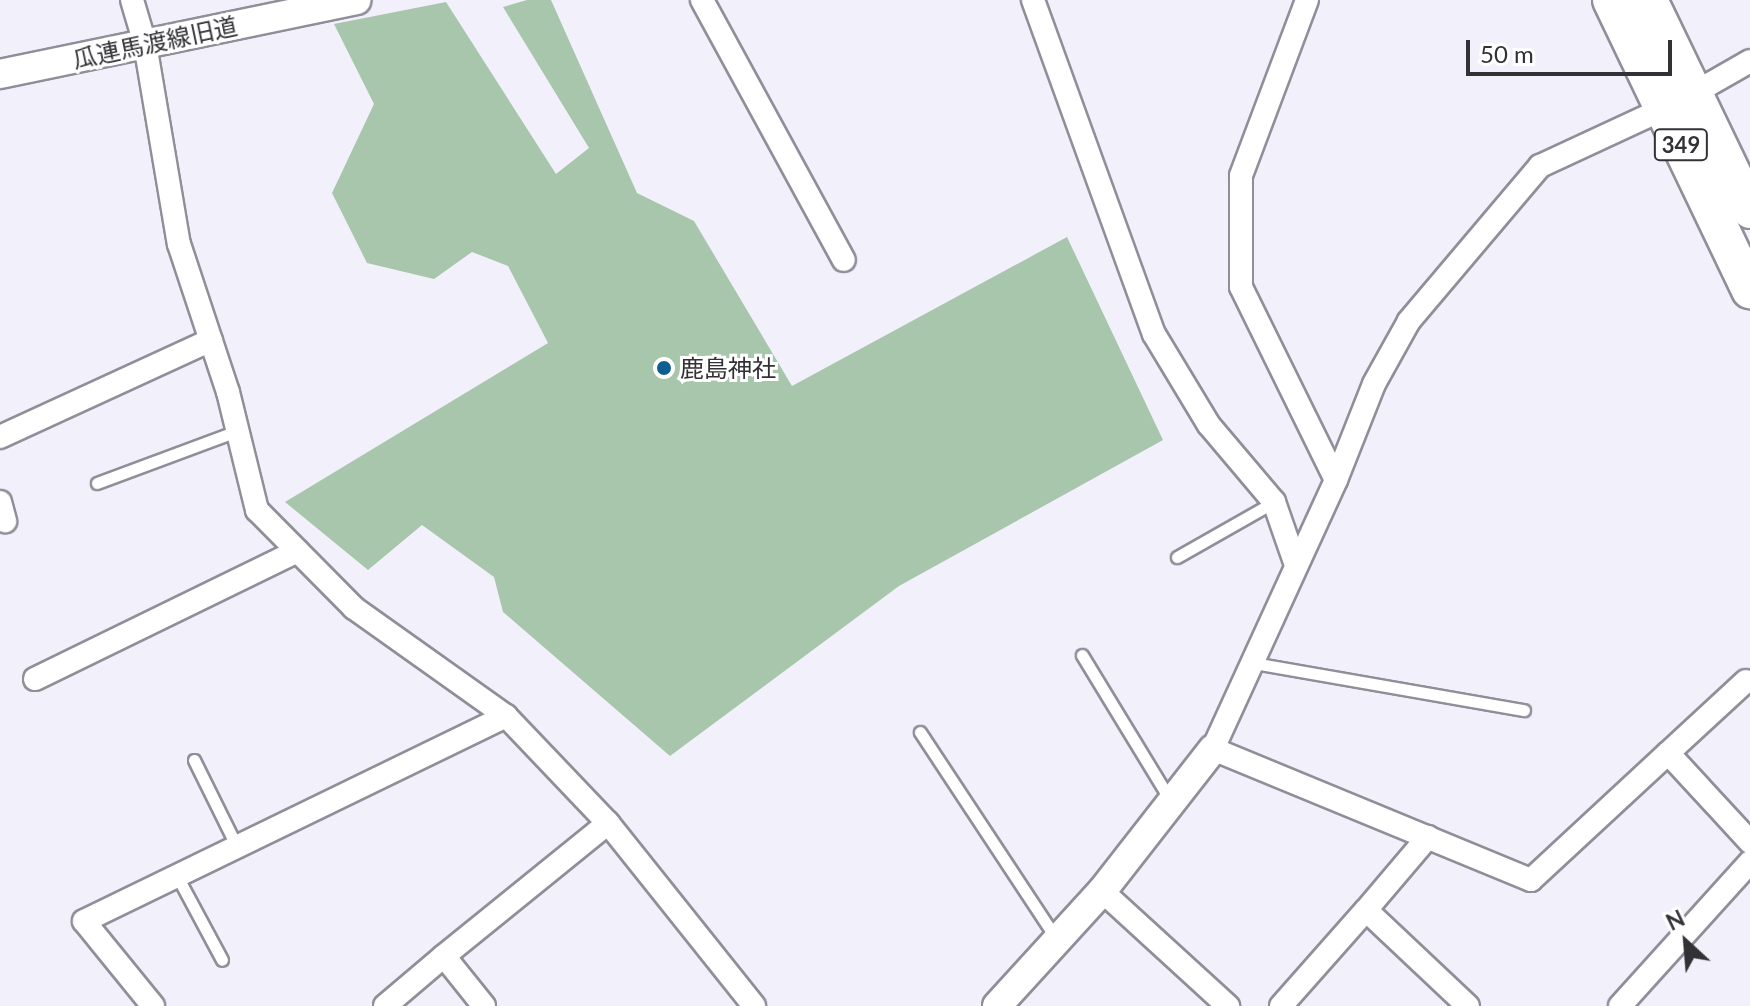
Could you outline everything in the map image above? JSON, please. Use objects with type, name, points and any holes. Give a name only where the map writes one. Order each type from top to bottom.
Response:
[{"type":"highway","name":"349","points":[[1611,0],[1750,210]]},
{"type":"highway","name":"349","points":[[1649,0],[1678,101],[1750,290]]},
{"type":"street","points":[[132,0],[145,44],[179,244],[211,340],[257,510],[354,608],[506,716],[608,823],[754,1006]]},
{"type":"street","name":"瓜連馬渡線旧道","points":[[0,74],[356,0]]},
{"type":"street","points":[[702,0],[844,260]]},
{"type":"street","points":[[1033,0],[1154,334],[1209,425],[1274,502],[1296,565]]},
{"type":"street","points":[[1307,0],[1241,176],[1241,287],[1336,480]]},
{"type":"street","points":[[997,1006],[1102,891],[1213,749],[1336,480],[1374,384],[1409,321],[1540,166],[1678,101],[1750,61]]},
{"type":"street","points":[[0,437],[211,340]]},
{"type":"street","points":[[35,679],[297,551]]},
{"type":"street","points":[[1213,749],[1531,880],[1746,681]]},
{"type":"street","points":[[153,1006],[84,921],[506,716]]},
{"type":"street","points":[[1668,753],[1750,842]]},
{"type":"street","points":[[385,1006],[608,823]]},
{"type":"street","points":[[1281,1006],[1428,837]]},
{"type":"street","points":[[1620,1006],[1750,862]]},
{"type":"street","points":[[1102,891],[1228,1006]]},
{"type":"street","points":[[1366,910],[1468,1006]]},
{"type":"street","points":[[444,956],[484,1006]]},
{"type":"lane","points":[[97,483],[237,431]]},
{"type":"lane","points":[[1177,557],[1274,502]]},
{"type":"lane","points":[[1082,655],[1172,804]]},
{"type":"lane","points":[[1254,663],[1524,710]]},
{"type":"lane","points":[[920,732],[1057,940]]},
{"type":"lane","points":[[194,760],[237,847]]},
{"type":"lane","points":[[177,876],[222,960]]},
{"type":"green space","points":[[527,0],[551,0],[637,193],[694,221],[792,386],[1067,237],[1163,440],[899,586],[670,756],[503,612],[494,577],[422,525],[368,570],[285,502],[548,343],[508,266],[472,252],[434,279],[367,263],[332,193],[374,104],[334,24],[446,2],[556,174],[589,148],[503,7]]},
{"type":"place","name":"鹿島神社","points":[[664,368]]}]
